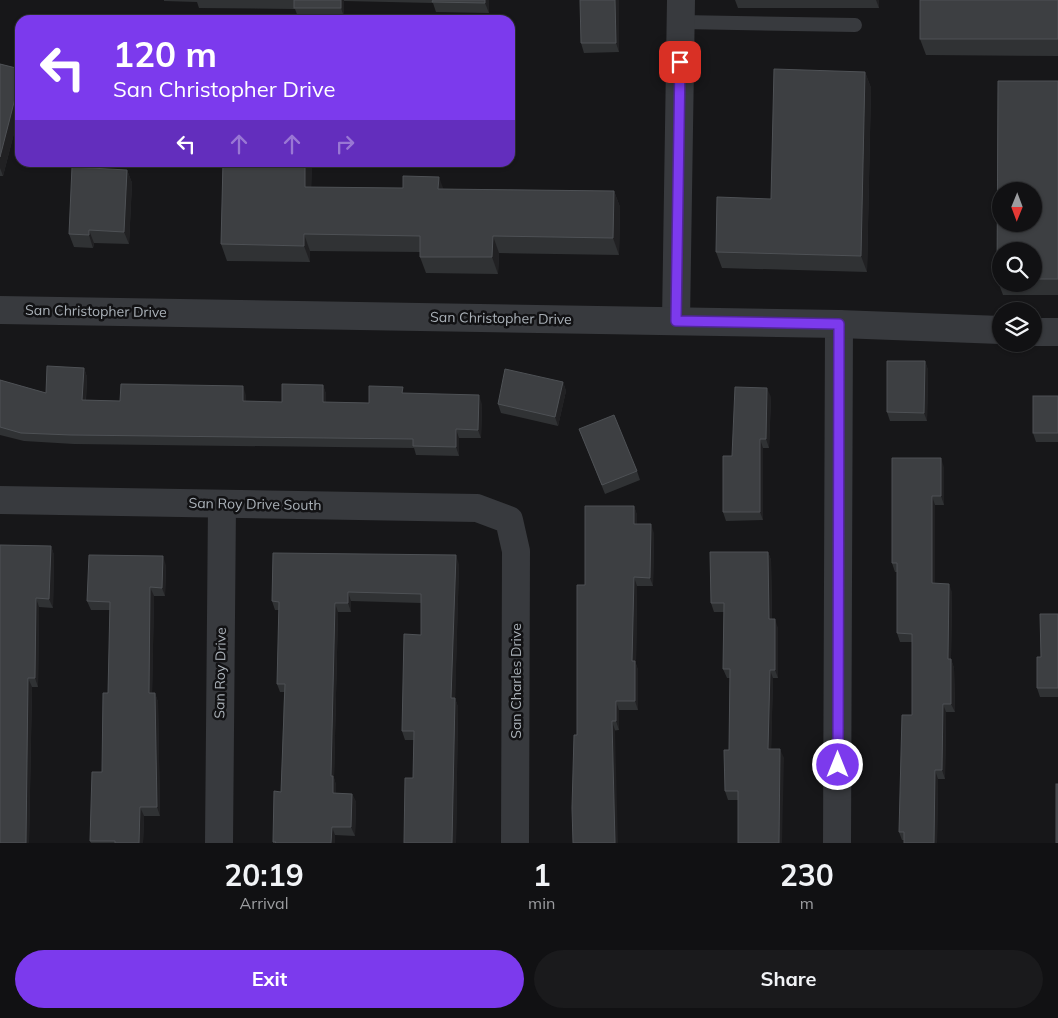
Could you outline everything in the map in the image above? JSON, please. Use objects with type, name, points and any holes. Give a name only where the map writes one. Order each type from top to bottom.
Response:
[{"type":"street","points":[[676,321],[681,11]]},
{"type":"street","name":"San Christopher Drive","points":[[0,310],[839,324],[992,330]]},
{"type":"street","points":[[837,843],[839,324]]},
{"type":"street","points":[[1042,332],[1058,332]]},
{"type":"street","name":"San Roy Drive South","points":[[0,500],[477,508],[509,520]]},
{"type":"street","name":"San Roy Drive","points":[[219,843],[222,504]]},
{"type":"street","name":"San Charles Drive","points":[[509,520],[516,551],[514,843]]},
{"type":"lane","points":[[681,11],[855,25]]},
{"type":"building","points":[[294,0],[341,0],[341,8],[294,8]]},
{"type":"building","points":[[433,0],[485,0],[485,3],[432,2]]},
{"type":"building","points":[[580,0],[615,0],[616,43],[581,43]]},
{"type":"building","points":[[920,0],[1058,0],[1058,39],[920,39]]},
{"type":"building","points":[[0,64],[15,68],[15,98],[0,157]]},
{"type":"building","points":[[774,69],[865,72],[861,256],[716,252],[717,197],[771,199]]},
{"type":"building","points":[[998,81],[1058,81],[1058,279],[1042,279],[1042,242],[997,242],[997,232],[1042,232],[1042,182],[997,182]]},
{"type":"building","points":[[72,167],[127,170],[124,232],[89,230],[89,235],[69,234]]},
{"type":"building","points":[[223,167],[305,167],[305,187],[403,188],[403,176],[439,177],[438,189],[614,191],[613,238],[493,236],[492,257],[420,257],[420,236],[304,234],[304,246],[221,244]]},
{"type":"building","points":[[887,361],[925,361],[924,413],[887,412]]},
{"type":"building","points":[[47,366],[84,368],[82,400],[120,401],[121,384],[243,386],[243,401],[282,402],[282,384],[323,385],[323,402],[369,403],[369,386],[403,387],[402,393],[479,395],[478,430],[456,429],[456,447],[413,446],[413,439],[71,435],[21,433],[0,427],[0,380],[46,393]]},
{"type":"building","points":[[505,369],[563,382],[555,417],[498,404]]},
{"type":"building","points":[[735,387],[767,388],[766,439],[760,439],[760,512],[723,512],[723,456],[732,456]]},
{"type":"building","points":[[1033,396],[1058,396],[1058,433],[1033,433]]},
{"type":"building","points":[[614,415],[637,471],[602,485],[579,429]]},
{"type":"building","points":[[892,458],[941,458],[941,496],[932,496],[932,583],[949,584],[948,659],[951,659],[951,704],[943,704],[942,770],[935,770],[934,843],[904,843],[904,832],[899,832],[902,715],[912,715],[912,634],[897,633],[897,563],[892,563]]},
{"type":"building","points":[[585,506],[634,506],[634,524],[651,524],[650,578],[634,577],[632,661],[635,661],[635,701],[616,701],[616,721],[612,721],[615,843],[573,843],[574,735],[577,735],[577,585],[585,585]]},
{"type":"building","points":[[0,545],[51,546],[49,599],[36,598],[35,678],[28,678],[26,843],[0,843]]},
{"type":"building","points":[[710,552],[768,552],[769,619],[775,619],[775,670],[770,670],[768,749],[780,749],[779,843],[738,843],[738,791],[725,791],[724,750],[729,750],[730,669],[723,669],[724,603],[711,603]]},
{"type":"building","points":[[273,553],[456,555],[451,698],[455,698],[452,843],[404,843],[405,778],[413,778],[414,731],[402,731],[404,634],[421,635],[421,594],[348,592],[348,603],[335,603],[331,776],[333,776],[333,793],[352,794],[351,827],[332,827],[331,843],[273,842],[274,791],[281,792],[285,684],[277,684],[279,602],[272,601]]},
{"type":"building","points":[[89,555],[163,556],[162,588],[150,587],[149,693],[155,693],[157,807],[140,807],[139,843],[90,841],[92,772],[102,772],[103,693],[108,693],[110,602],[87,601]]},
{"type":"building","points":[[1040,614],[1058,614],[1058,688],[1037,688],[1037,657],[1041,657]]},
{"type":"building","points":[[1056,784],[1058,784],[1058,843],[1056,843]]},
{"type":"route","points":[[680,62],[676,321],[839,324],[838,765]]}]
